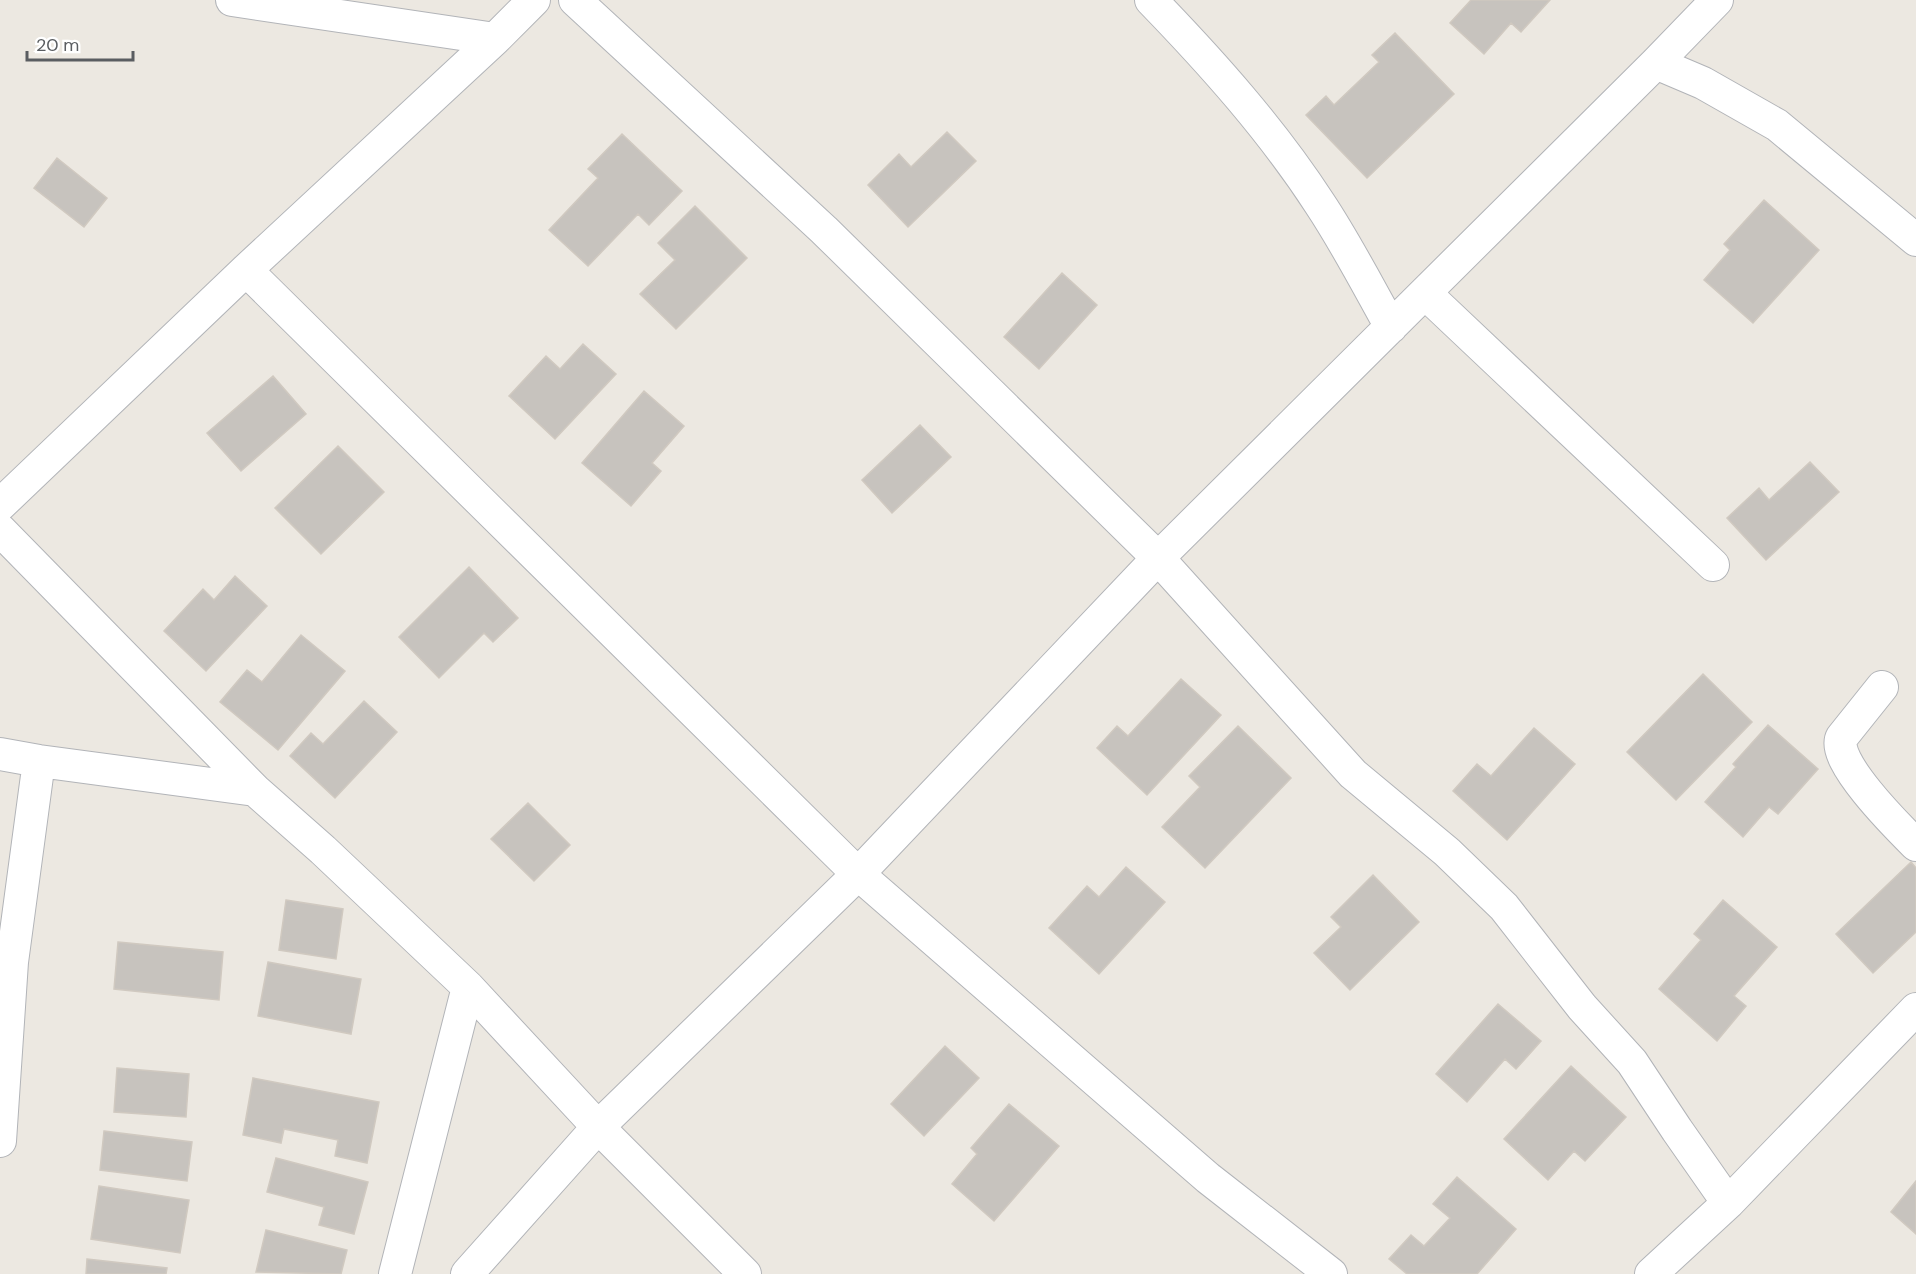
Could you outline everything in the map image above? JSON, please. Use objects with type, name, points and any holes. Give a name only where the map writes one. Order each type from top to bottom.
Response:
[{"type":"street","points":[[232,0],[495,39]]},
{"type":"street","points":[[575,0],[824,230],[1158,558],[1353,774],[1447,852],[1504,908],[1582,1007],[1632,1062],[1728,1203]]},
{"type":"street","points":[[1151,0],[1201,51],[1253,112],[1320,204],[1391,327]]},
{"type":"street","points":[[467,1274],[598,1127],[858,874],[1158,558],[1717,0]]},
{"type":"street","points":[[0,505],[246,270],[495,39],[527,2]]},
{"type":"street","points":[[1656,63],[1703,83],[1777,125],[1916,240]]},
{"type":"street","points":[[246,270],[858,874],[1208,1178],[1332,1274]]},
{"type":"street","points":[[1425,293],[1713,565]]},
{"type":"street","points":[[0,530],[255,790],[349,874],[468,987],[598,1127],[745,1274]]},
{"type":"street","points":[[1882,687],[1839,741],[1848,767],[1894,824],[1916,845]]},
{"type":"street","points":[[0,754],[255,790]]},
{"type":"street","points":[[0,1141],[12,962],[39,761]]},
{"type":"street","points":[[395,1274],[468,987]]},
{"type":"street","points":[[1652,1274],[1728,1203],[1916,1008]]},
{"type":"building","points":[[1471,0],[1550,0],[1521,32],[1511,23],[1484,54],[1450,23]]},
{"type":"building","points":[[1395,33],[1454,94],[1367,178],[1306,115],[1326,96],[1334,105],[1379,62],[1372,55]]},
{"type":"building","points":[[947,132],[976,161],[908,227],[868,185],[899,154],[911,167]]},
{"type":"building","points":[[622,134],[682,191],[649,225],[638,214],[588,266],[549,230],[598,178],[588,169]]},
{"type":"building","points":[[57,158],[107,198],[84,227],[34,188]]},
{"type":"building","points":[[1764,200],[1819,250],[1753,323],[1704,280],[1730,250],[1724,244]]},
{"type":"building","points":[[695,206],[747,258],[676,329],[640,294],[675,260],[658,243]]},
{"type":"building","points":[[1062,273],[1097,305],[1039,369],[1004,337]]},
{"type":"building","points":[[583,344],[616,374],[555,439],[509,396],[546,356],[560,369]]},
{"type":"building","points":[[273,376],[306,414],[241,471],[207,433]]},
{"type":"building","points":[[644,391],[684,426],[652,463],[661,471],[631,506],[582,463]]},
{"type":"building","points":[[920,425],[951,457],[892,513],[862,480]]},
{"type":"building","points":[[338,446],[384,492],[321,554],[275,508]]},
{"type":"building","points":[[1810,462],[1839,492],[1766,560],[1727,518],[1759,488],[1769,500]]},
{"type":"building","points":[[469,567],[518,618],[493,642],[484,633],[439,678],[399,637]]},
{"type":"building","points":[[235,576],[267,606],[206,671],[164,631],[203,589],[214,600]]},
{"type":"building","points":[[301,635],[345,671],[278,750],[220,702],[247,670],[262,682]]},
{"type":"building","points":[[1703,674],[1752,722],[1676,800],[1627,752]]},
{"type":"building","points":[[1181,679],[1221,715],[1147,795],[1097,748],[1117,726],[1128,736]]},
{"type":"building","points":[[364,701],[397,732],[335,798],[290,756],[311,733],[323,744]]},
{"type":"building","points":[[1768,725],[1818,769],[1778,814],[1769,807],[1743,837],[1705,802],[1736,767],[1733,764]]},
{"type":"building","points":[[1238,726],[1291,778],[1205,868],[1162,827],[1200,787],[1189,776]]},
{"type":"building","points":[[1534,728],[1575,764],[1507,840],[1453,791],[1477,764],[1491,776]]},
{"type":"building","points":[[528,803],[570,845],[534,881],[491,839]]},
{"type":"building","points":[[1911,862],[1916,868],[1916,932],[1873,973],[1836,934]]},
{"type":"building","points":[[1126,867],[1165,902],[1099,974],[1049,928],[1087,886],[1099,897]]},
{"type":"building","points":[[1373,875],[1419,922],[1350,990],[1314,953],[1341,927],[1331,917]]},
{"type":"building","points":[[286,900],[343,909],[336,959],[279,950]]},
{"type":"building","points":[[1723,900],[1777,947],[1734,996],[1746,1006],[1717,1041],[1659,989],[1701,940],[1694,934]]},
{"type":"building","points":[[118,942],[223,952],[219,1000],[114,989]]},
{"type":"building","points":[[268,962],[361,979],[351,1034],[258,1016]]},
{"type":"building","points":[[1498,1004],[1541,1041],[1516,1069],[1505,1059],[1467,1102],[1436,1074]]},
{"type":"building","points":[[945,1046],[979,1078],[924,1136],[891,1104]]},
{"type":"building","points":[[1571,1066],[1626,1117],[1585,1161],[1574,1151],[1548,1180],[1504,1139]]},
{"type":"building","points":[[117,1068],[189,1074],[186,1117],[114,1112]]},
{"type":"building","points":[[253,1078],[379,1102],[367,1163],[335,1156],[338,1140],[284,1129],[281,1143],[243,1135]]},
{"type":"building","points":[[1009,1104],[1059,1146],[994,1221],[952,1184],[977,1154],[971,1148]]},
{"type":"building","points":[[104,1131],[192,1142],[187,1181],[100,1170]]},
{"type":"building","points":[[276,1158],[368,1182],[354,1234],[319,1225],[324,1207],[267,1192]]},
{"type":"building","points":[[1457,1177],[1516,1229],[1477,1274],[1407,1274],[1389,1259],[1411,1235],[1424,1246],[1450,1218],[1433,1204]]},
{"type":"building","points":[[1916,1181],[1916,1234],[1891,1212]]},
{"type":"building","points":[[99,1186],[189,1200],[180,1253],[91,1239]]},
{"type":"building","points":[[266,1230],[347,1250],[341,1274],[256,1272]]},
{"type":"building","points":[[87,1259],[167,1268],[166,1274],[86,1274]]}]
